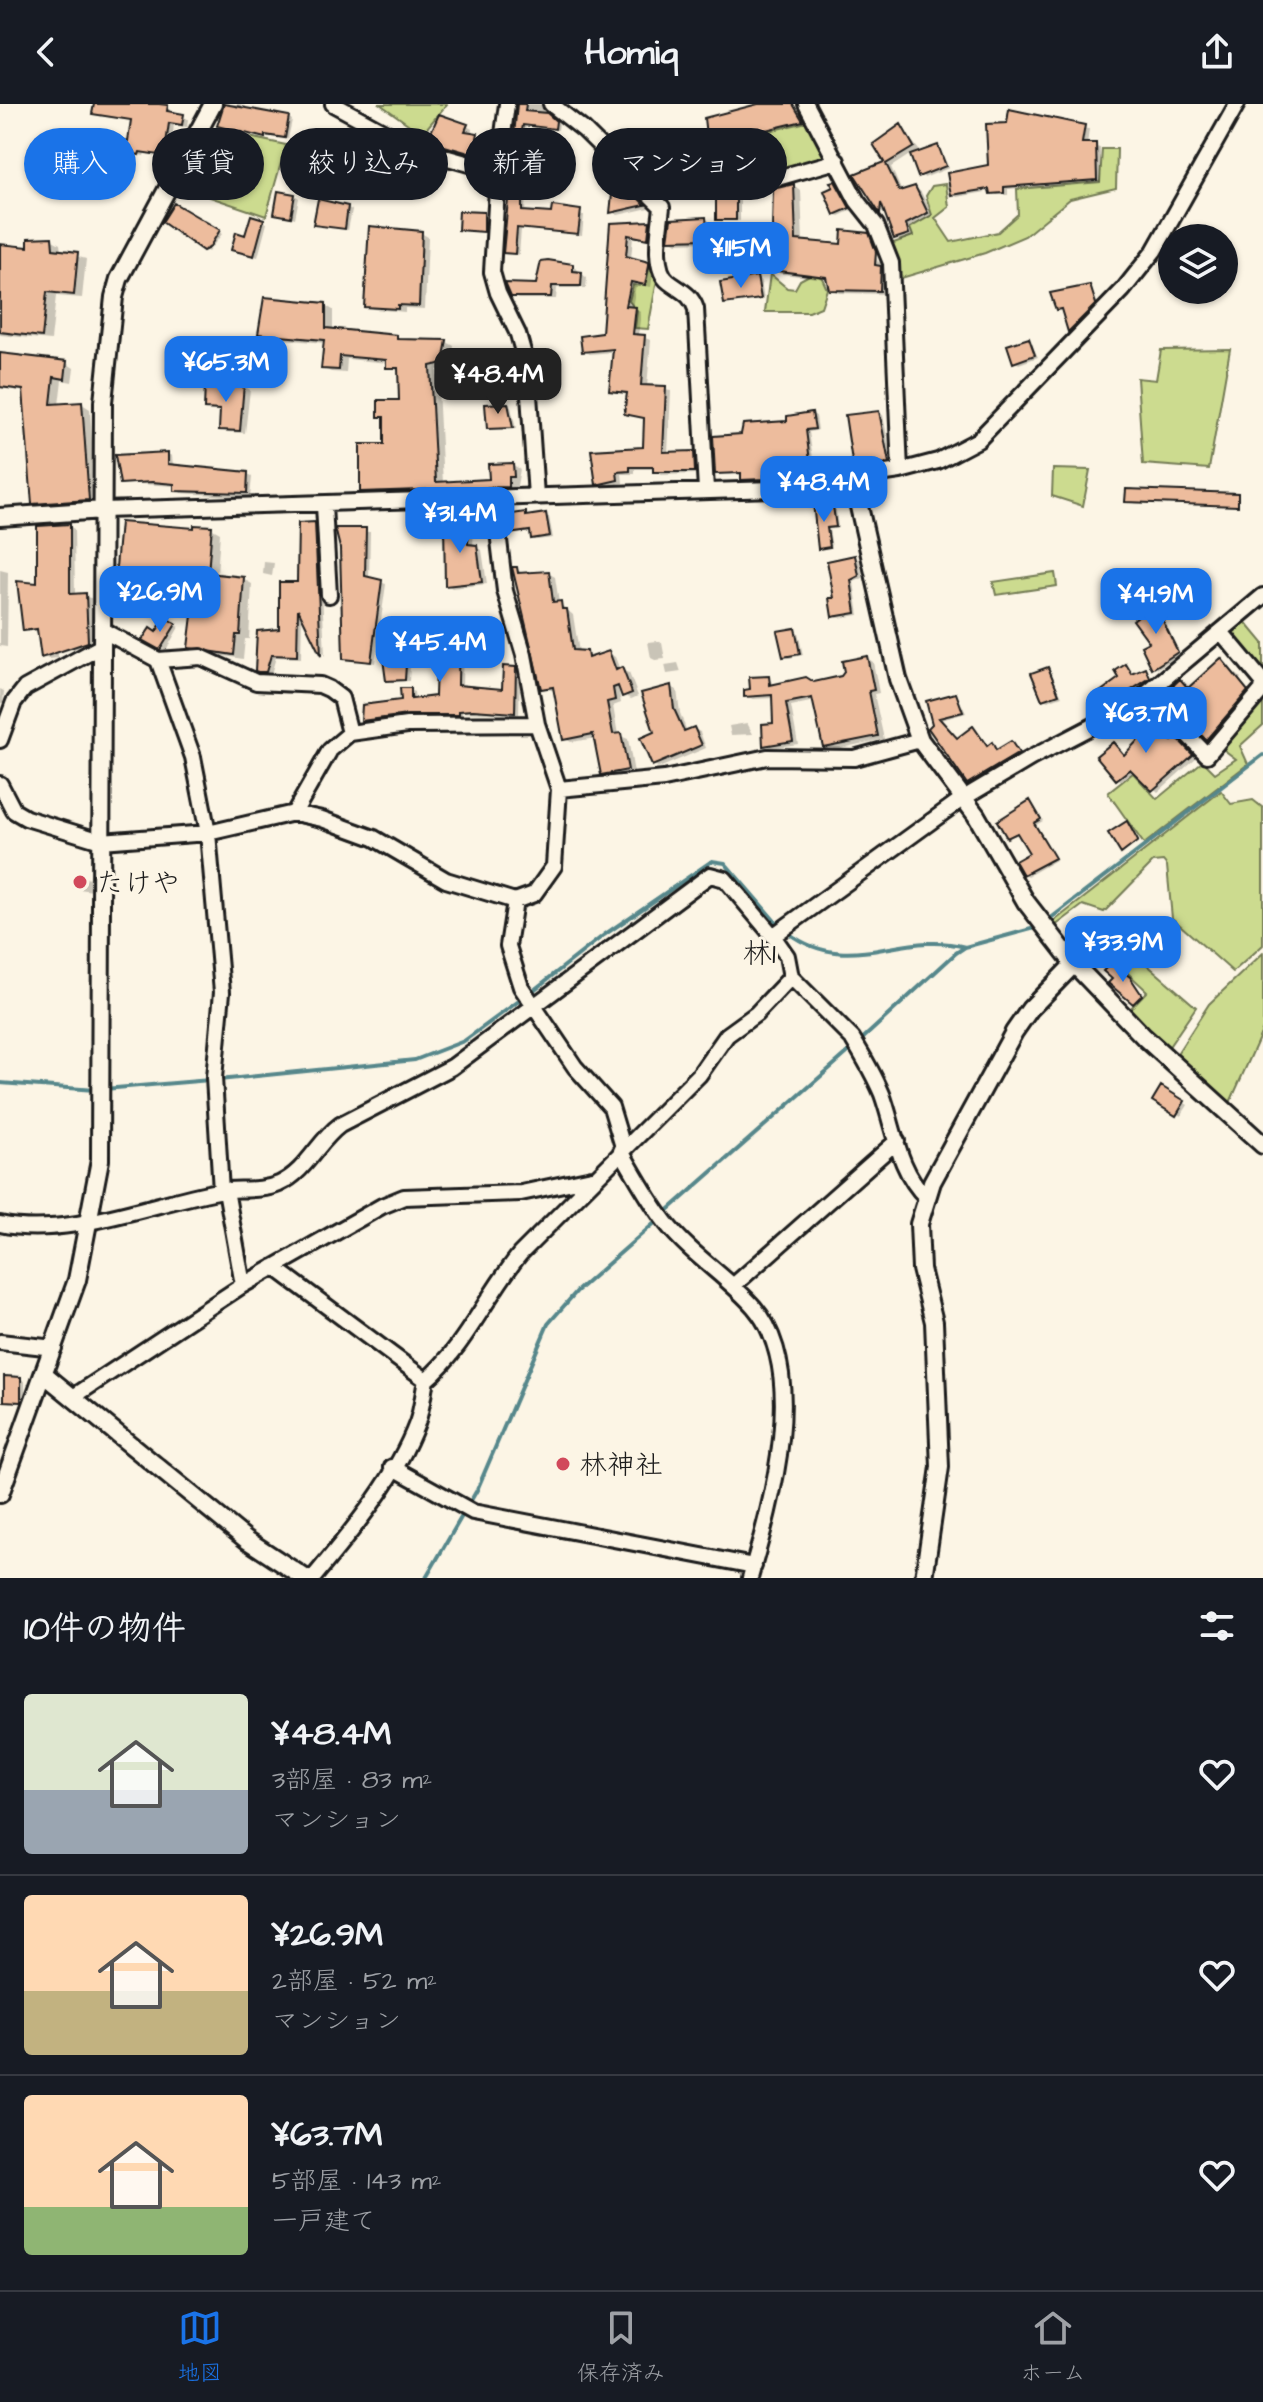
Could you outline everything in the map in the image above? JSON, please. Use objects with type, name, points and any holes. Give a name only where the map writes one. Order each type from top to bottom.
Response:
[{"type":"street","points":[[0,1494],[4,1466],[54,1348],[91,1220],[100,1160],[103,402],[114,297],[138,239],[213,104]]},
{"type":"street","points":[[333,104],[416,149],[464,162]]},
{"type":"street","points":[[504,128],[507,104]]},
{"type":"street","points":[[551,104],[584,130],[662,207],[660,271],[668,282],[693,299],[696,309],[706,490]]},
{"type":"street","points":[[806,104],[857,201],[876,225],[891,263],[900,471]]},
{"type":"street","points":[[0,517],[103,510],[775,489],[853,480],[938,461],[978,440],[1123,290],[1154,251],[1237,104]]},
{"type":"street","points":[[787,175],[837,161]]},
{"type":"street","points":[[497,200],[494,282],[518,334],[527,366],[536,496]]},
{"type":"street","points":[[853,480],[898,679],[920,740],[986,830],[1026,902],[1074,964],[1144,1037],[1263,1145]]},
{"type":"street","points":[[0,784],[14,811],[26,818],[101,841],[208,833],[294,813],[322,819],[374,838],[446,880],[515,901],[534,894],[554,866],[559,789],[537,724],[524,655],[505,591],[494,498]]},
{"type":"street","points":[[324,505],[329,595]]},
{"type":"street","points":[[773,936],[962,799],[1148,694],[1263,596]]},
{"type":"street","points":[[1148,694],[1207,755],[1262,690],[1263,682],[1222,633]]},
{"type":"street","points":[[102,638],[158,660],[201,657],[222,663],[256,682],[320,685],[341,698],[350,733]]},
{"type":"street","points":[[0,740],[14,702],[25,688],[102,638]]},
{"type":"street","points":[[158,660],[193,757],[208,833],[222,992],[214,1078],[224,1190],[243,1285]]},
{"type":"street","points":[[294,813],[330,750],[350,733],[407,725],[537,724]]},
{"type":"street","points":[[559,789],[664,779],[767,757],[854,758],[920,740]]},
{"type":"street","points":[[0,1224],[30,1228],[91,1220],[224,1190],[279,1184],[306,1164],[324,1137],[340,1125],[426,1083],[710,875],[725,879],[787,956],[791,977],[852,1038],[881,1093],[910,1181],[926,1197]]},
{"type":"street","points":[[392,1467],[473,1512],[752,1572],[779,1449],[783,1395],[778,1356],[770,1331],[756,1309],[667,1224],[622,1149],[611,1107],[575,1067],[521,987],[508,946],[515,901]]},
{"type":"street","points":[[924,1578],[940,1467],[934,1322],[919,1250],[919,1224],[926,1197],[1014,1032],[1030,1009],[1074,964]]},
{"type":"street","points":[[313,1578],[374,1499],[418,1421],[426,1380],[459,1343],[496,1282],[593,1178],[699,1075],[727,1035],[756,1014],[791,977]]},
{"type":"street","points":[[733,1286],[897,1141]]},
{"type":"street","points":[[73,1397],[243,1285],[404,1197],[521,1193],[593,1178]]},
{"type":"street","points":[[274,1267],[426,1380]]},
{"type":"street","points":[[0,1342],[54,1348]]},
{"type":"street","points":[[44,1374],[247,1540],[305,1578]]},
{"type":"green space","points":[[380,104],[447,104],[427,128],[414,128]]},
{"type":"green space","points":[[811,121],[827,151],[824,157],[787,171],[787,128],[781,128]]},
{"type":"green space","points":[[264,140],[280,144],[280,166],[266,216],[219,200],[264,200]]},
{"type":"green space","points":[[1102,149],[1117,149],[1116,188],[1070,199],[1025,236],[985,253],[898,279],[891,244],[913,236],[910,228],[932,215],[926,196],[932,186],[946,184],[949,207],[935,218],[951,242],[998,232],[1018,214],[1017,189],[1100,182]]},
{"type":"green space","points":[[651,259],[654,259],[657,280],[648,329],[635,328],[637,311],[629,301],[633,285],[640,286],[647,278]]},
{"type":"green space","points":[[813,273],[822,278],[827,289],[821,307],[809,312],[765,312],[770,274],[787,288],[795,289],[800,280]]},
{"type":"green space","points":[[1230,349],[1209,469],[1143,464],[1137,378],[1156,380],[1161,350]]},
{"type":"green space","points":[[1053,469],[1090,470],[1083,506],[1052,496]]},
{"type":"green space","points":[[1055,573],[1057,586],[996,595],[993,582]]},
{"type":"green space","points":[[1243,619],[1263,643],[1263,674],[1231,640],[1230,630]]},
{"type":"green space","points":[[1263,696],[1263,725],[1240,746],[1248,764],[1144,844],[1108,793],[1133,773],[1157,799],[1203,761],[1215,773],[1236,759],[1219,746]]},
{"type":"green space","points":[[1221,791],[1231,804],[1253,800],[1263,808],[1263,945],[1233,972],[1172,918],[1167,866],[1163,861],[1153,862],[1104,912],[1083,905],[1055,926],[1053,922]]},
{"type":"green space","points":[[1130,950],[1196,1007],[1168,1048],[1128,1011],[1147,991],[1115,961]]},
{"type":"green space","points":[[1263,953],[1263,1029],[1229,1105],[1176,1055],[1209,1004]]},
{"type":"building","points":[[94,104],[159,104],[168,105],[167,111],[184,114],[182,125],[169,123],[168,128],[152,128],[152,154],[140,152],[139,155],[136,154],[136,128],[130,128],[131,120],[92,114]]},
{"type":"building","points":[[224,104],[289,116],[287,128],[280,128],[280,137],[265,135],[264,138],[264,128],[217,126]]},
{"type":"building","points":[[517,104],[526,104],[525,111],[547,113],[556,121],[555,128],[523,125],[522,128],[515,128]]},
{"type":"building","points":[[758,104],[793,104],[803,121],[774,128],[705,128],[704,118]]},
{"type":"building","points":[[1009,109],[1085,125],[1082,143],[1096,143],[1097,180],[1004,187],[1004,193],[990,194],[989,189],[951,195],[947,173],[988,165],[986,124],[1007,123]]},
{"type":"building","points":[[439,114],[468,124],[464,128],[464,152],[448,147],[448,128],[433,128]]},
{"type":"building","points":[[901,124],[914,147],[886,164],[899,191],[915,186],[928,213],[906,224],[909,234],[894,239],[881,203],[880,214],[854,174],[884,162],[873,144]]},
{"type":"building","points":[[938,145],[946,166],[918,177],[910,155]]},
{"type":"building","points":[[835,181],[850,208],[834,215],[824,191],[833,187],[830,182]]},
{"type":"building","points":[[794,184],[796,240],[841,244],[842,230],[869,233],[876,252],[875,265],[881,266],[880,291],[829,290],[826,277],[771,270],[773,200],[787,200],[787,186]]},
{"type":"building","points":[[278,191],[280,200],[294,200],[291,217],[274,214]]},
{"type":"building","points":[[318,200],[348,206],[345,229],[313,225]]},
{"type":"building","points":[[508,200],[522,200],[522,211],[551,213],[552,206],[581,210],[578,234],[517,228],[515,254],[503,253]]},
{"type":"building","points":[[611,200],[640,200],[645,205],[610,213]]},
{"type":"building","points":[[716,200],[736,200],[736,220],[716,220]]},
{"type":"building","points":[[174,203],[220,230],[209,248],[203,251],[162,222]]},
{"type":"building","points":[[459,211],[484,212],[484,232],[458,230]]},
{"type":"building","points":[[251,215],[264,219],[254,256],[231,250],[236,232],[245,235]]},
{"type":"building","points":[[706,217],[708,239],[668,240],[671,219]]},
{"type":"building","points":[[650,221],[648,239],[628,235],[626,256],[649,262],[649,266],[645,285],[631,282],[626,306],[636,307],[633,334],[645,335],[641,385],[666,386],[663,452],[694,451],[695,472],[653,472],[653,467],[630,467],[630,471],[617,472],[618,480],[596,485],[591,450],[643,447],[644,418],[624,414],[627,393],[609,391],[613,349],[582,352],[580,336],[602,333],[610,223]]},
{"type":"building","points":[[369,226],[422,231],[419,306],[398,305],[398,309],[364,307]]},
{"type":"building","points":[[52,237],[53,249],[78,252],[74,295],[47,292],[42,337],[0,332],[0,244],[28,247],[28,238]]},
{"type":"building","points":[[541,261],[573,264],[573,271],[582,272],[581,286],[552,286],[551,297],[511,297],[505,283],[536,284]]},
{"type":"building","points":[[757,276],[761,299],[724,304],[720,282]]},
{"type":"building","points":[[1090,285],[1096,304],[1068,332],[1061,309],[1056,310],[1050,293]]},
{"type":"building","points":[[264,297],[326,303],[326,328],[397,335],[397,339],[447,340],[443,363],[430,366],[436,482],[489,479],[488,464],[513,463],[514,477],[509,477],[509,487],[360,492],[360,444],[384,444],[384,417],[378,417],[378,400],[399,400],[398,368],[386,368],[386,360],[340,356],[339,370],[321,369],[324,340],[258,334]]},
{"type":"building","points":[[1029,338],[1035,355],[1013,363],[1007,345]]},
{"type":"building","points":[[0,353],[67,361],[65,379],[54,377],[51,404],[82,402],[89,500],[32,504],[23,390],[0,387]]},
{"type":"building","points":[[205,383],[244,384],[240,431],[219,430],[220,410],[204,409]]},
{"type":"building","points":[[508,403],[513,428],[487,429],[485,404]]},
{"type":"building","points":[[879,411],[889,463],[853,468],[845,415]]},
{"type":"building","points":[[812,412],[815,429],[806,430],[811,469],[764,475],[764,479],[741,480],[741,473],[715,474],[713,436],[741,434],[743,424],[787,421],[787,416]]},
{"type":"building","points":[[168,452],[168,464],[248,472],[247,493],[174,491],[174,484],[152,482],[120,484],[115,455]]},
{"type":"building","points":[[1126,489],[1238,493],[1238,506],[1125,502]]},
{"type":"building","points":[[822,502],[823,507],[833,506],[836,527],[827,528],[830,547],[818,549],[813,503]]},
{"type":"building","points":[[505,507],[510,507],[513,514],[526,512],[526,516],[546,513],[550,536],[531,539],[530,531],[508,534]]},
{"type":"building","points":[[444,520],[469,521],[468,544],[477,545],[482,582],[445,586]]},
{"type":"building","points":[[120,522],[194,528],[194,525],[212,526],[208,573],[244,577],[240,635],[236,635],[234,655],[188,648],[195,591],[190,599],[176,598],[178,594],[151,592],[152,582],[115,579]]},
{"type":"building","points":[[315,522],[321,656],[298,609],[297,656],[271,655],[266,672],[255,671],[257,631],[279,629],[279,582],[297,582],[298,523]]},
{"type":"building","points":[[70,524],[70,594],[86,593],[88,642],[41,658],[37,629],[23,631],[17,581],[37,583],[37,526]]},
{"type":"building","points":[[335,528],[366,528],[365,576],[382,580],[371,662],[343,659],[340,548]]},
{"type":"building","points":[[855,555],[859,576],[851,580],[856,613],[832,617],[829,598],[834,598],[827,561]]},
{"type":"building","points":[[512,567],[517,567],[518,573],[549,571],[553,602],[561,601],[562,609],[567,609],[573,650],[587,651],[588,658],[609,651],[616,670],[622,667],[632,693],[622,697],[618,686],[613,688],[615,700],[607,702],[613,734],[621,733],[628,770],[601,775],[593,734],[563,740],[553,687],[541,689]]},
{"type":"building","points":[[1157,602],[1167,615],[1162,619],[1178,652],[1152,669],[1141,646],[1149,642],[1133,620]]},
{"type":"building","points":[[165,617],[176,624],[160,650],[142,640],[150,628],[156,632]]},
{"type":"building","points":[[795,628],[800,654],[783,657],[777,631]]},
{"type":"building","points":[[441,631],[459,632],[458,685],[502,689],[503,666],[516,667],[515,713],[473,710],[459,711],[459,715],[407,715],[361,721],[362,705],[401,700],[400,688],[411,688],[411,699],[435,696],[436,665],[406,665],[405,680],[386,681],[381,644],[440,648]]},
{"type":"building","points":[[867,656],[874,690],[869,691],[878,736],[823,747],[812,698],[786,703],[793,741],[763,746],[762,724],[773,723],[772,695],[744,697],[744,690],[750,689],[749,677],[769,676],[770,685],[806,677],[814,682],[841,676],[844,672],[842,661]]},
{"type":"building","points":[[1221,658],[1248,691],[1206,740],[1163,695],[1180,679],[1188,688]]},
{"type":"building","points":[[1126,664],[1132,674],[1146,668],[1150,678],[1108,705],[1100,692],[1119,678],[1115,671]]},
{"type":"building","points":[[1048,667],[1059,694],[1042,700],[1031,673]]},
{"type":"building","points":[[671,685],[674,709],[684,731],[694,727],[702,745],[652,766],[640,738],[654,732],[641,693]]},
{"type":"building","points":[[956,693],[963,712],[939,718],[957,738],[973,726],[987,746],[992,742],[996,750],[1011,741],[1019,753],[967,784],[928,728],[932,724],[926,701]]},
{"type":"building","points":[[1141,712],[1159,733],[1172,741],[1176,737],[1193,755],[1152,791],[1130,769],[1116,780],[1096,756],[1113,742],[1124,755],[1140,738],[1125,721]]},
{"type":"building","points":[[1030,800],[1041,819],[1034,823],[1055,858],[1023,875],[1015,861],[1029,853],[1017,833],[1007,838],[997,821]]},
{"type":"building","points":[[1127,821],[1138,841],[1121,854],[1108,833]]},
{"type":"building","points":[[1111,963],[1130,977],[1142,995],[1133,1004],[1108,983],[1112,979],[1103,971]]},
{"type":"building","points":[[1161,1086],[1185,1101],[1176,1116],[1152,1101]]},
{"type":"building","points":[[4,1376],[21,1377],[21,1402],[4,1401]]},
{"type":"waterway","points":[[1051,918],[1263,755]]},
{"type":"waterway","points":[[530,993],[604,935],[712,861],[725,863],[780,927]]},
{"type":"waterway","points":[[859,1042],[965,947],[1035,928]]},
{"type":"waterway","points":[[787,932],[810,945],[832,952],[854,953],[942,943],[965,947]]},
{"type":"waterway","points":[[219,1080],[415,1060],[464,1041],[523,998]]},
{"type":"waterway","points":[[664,1214],[853,1048]]},
{"type":"waterway","points":[[104,1089],[210,1080]]},
{"type":"waterway","points":[[0,1083],[95,1090]]},
{"type":"waterway","points":[[426,1578],[477,1490],[548,1324],[577,1291],[658,1220]]},
{"type":"place","name":"たけや","points":[[80,882]]},
{"type":"place","name":"林神社","points":[[563,1464]]},
{"type":"district","name":"林1","points":[[759,953]]}]
